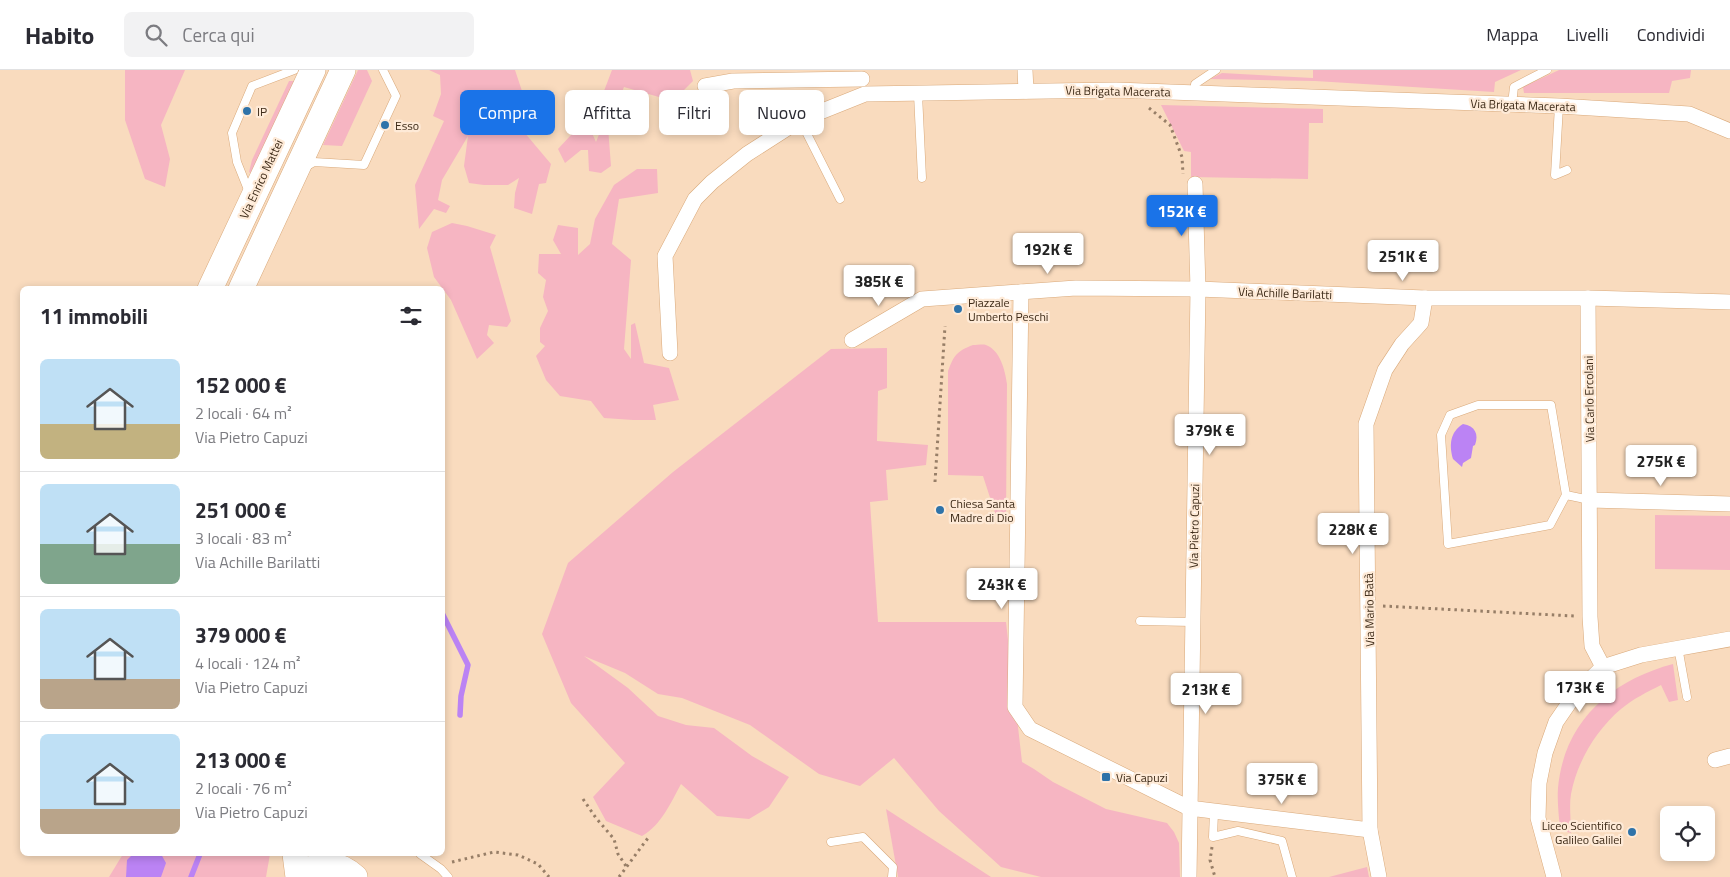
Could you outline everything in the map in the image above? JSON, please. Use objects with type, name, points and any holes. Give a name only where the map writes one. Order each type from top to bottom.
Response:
[{"type":"main road","name":"Via Enrico Mattei","points":[[211,286],[313,70]]},
{"type":"main road","points":[[242,286],[343,70]]},
{"type":"main road","points":[[281,877],[283,856]]},
{"type":"main road","points":[[295,856],[298,877]]},
{"type":"main road","points":[[303,877],[314,867],[326,864],[348,867]]},
{"type":"street","points":[[1025,70],[1026,91]]},
{"type":"street","points":[[705,86],[741,80],[864,81]]},
{"type":"street","name":"Via Brigata Macerata","points":[[824,105],[864,81],[918,94],[1026,91],[1195,92],[1559,106],[1689,114],[1730,131]]},
{"type":"street","name":"Via Brigata Macerata","points":[[670,352],[665,256],[695,199],[712,182],[747,154],[777,135]]},
{"type":"street","name":"Via Pietro Capuzi","points":[[1189,877],[1198,289],[1195,184]]},
{"type":"street","name":"Via Achille Barilatti","points":[[852,340],[922,299],[1076,288],[1198,289],[1425,298],[1588,298],[1730,302]]},
{"type":"street","points":[[1022,292],[1015,707],[1030,729],[1189,808],[1370,830]]},
{"type":"street","name":"Via Mario Batà","points":[[1379,877],[1370,830],[1366,424],[1385,370],[1402,344],[1421,323],[1425,298]]},
{"type":"street","name":"Via Carlo Ercolani","points":[[1588,298],[1590,617],[1592,646],[1603,667]]},
{"type":"street","points":[[1590,500],[1730,504]]},
{"type":"street","points":[[1554,877],[1538,818],[1539,783],[1545,753],[1556,722],[1576,693],[1603,667],[1641,655],[1730,639]]},
{"type":"street","points":[[1715,760],[1730,756]]},
{"type":"lane","points":[[251,200],[237,162],[232,133],[252,86],[294,70]]},
{"type":"lane","points":[[296,172],[314,162],[364,166],[396,96],[383,70]]},
{"type":"lane","points":[[1195,92],[1195,84],[1216,70]]},
{"type":"lane","points":[[1512,104],[1514,87],[1547,70]]},
{"type":"lane","points":[[918,94],[922,178]]},
{"type":"lane","points":[[1559,106],[1555,175],[1567,170]]},
{"type":"lane","points":[[808,135],[840,199]]},
{"type":"lane","points":[[1478,405],[1551,405],[1566,495],[1550,525],[1448,544],[1441,435],[1450,416],[1478,405]]},
{"type":"lane","points":[[1566,495],[1590,500]]},
{"type":"lane","points":[[1140,621],[1193,622]]},
{"type":"lane","points":[[1678,648],[1687,697]]},
{"type":"lane","points":[[1214,812],[1213,837],[1238,831],[1282,841],[1292,877]]},
{"type":"lane","points":[[831,842],[863,837],[893,867],[892,877]]},
{"type":"lane","points":[[423,856],[441,869],[448,877]]},
{"type":"path","points":[[1141,91],[1141,101],[1170,125],[1182,157],[1184,179],[1195,184]]},
{"type":"path","points":[[935,482],[945,326]]},
{"type":"path","points":[[1368,606],[1590,617]]},
{"type":"path","points":[[583,799],[614,839],[618,854],[626,866]]},
{"type":"path","points":[[1213,837],[1210,860],[1215,877]]},
{"type":"path","points":[[619,877],[648,838]]},
{"type":"path","points":[[441,869],[449,862],[494,852],[518,855],[538,864],[548,877]]},
{"type":"shaded area","points":[[125,70],[185,70],[161,125],[170,159],[165,187],[145,179],[125,120]]},
{"type":"shaded area","points":[[358,70],[367,70],[372,81],[342,146],[323,145]]},
{"type":"shaded area","points":[[429,70],[515,70],[522,90],[460,90],[460,135],[527,135],[551,164],[546,183],[539,184],[532,214],[514,208],[519,178],[508,185],[469,183],[464,166],[468,136],[442,180],[438,200],[450,206],[446,213],[434,209],[419,229],[415,185],[444,121],[433,116],[441,94],[440,75]]},
{"type":"shaded area","points":[[612,70],[690,70],[693,81],[684,90],[659,90],[659,97],[649,94],[649,90],[634,90],[624,87],[623,90],[604,90]]},
{"type":"shaded area","points":[[1313,70],[1521,70],[1495,82],[1494,92],[1315,81],[1210,79],[1222,73],[1313,78]]},
{"type":"shaded area","points":[[1559,70],[1691,70],[1690,78],[1672,81],[1669,93],[1524,93],[1523,87]]},
{"type":"shaded area","points":[[289,81],[298,81],[254,175],[249,172],[252,160]]},
{"type":"shaded area","points":[[1161,105],[1323,109],[1323,123],[1309,123],[1308,179],[1191,177],[1191,152],[1184,151]]},
{"type":"shaded area","points":[[571,135],[593,135],[596,142],[599,135],[609,135],[611,166],[601,173],[589,171],[588,150],[581,150],[565,163],[558,149]]},
{"type":"shaded area","points":[[637,169],[657,169],[658,193],[619,199],[612,244],[631,260],[624,349],[631,359],[631,325],[635,323],[644,363],[669,368],[679,400],[653,405],[656,420],[604,418],[591,401],[560,396],[546,380],[536,356],[545,346],[540,342],[540,328],[548,311],[543,297],[546,280],[538,273],[539,254],[561,254],[553,240],[558,225],[578,228],[578,255],[590,244],[595,219],[614,185]]},
{"type":"shaded area","points":[[452,223],[496,235],[490,247],[511,321],[507,327],[489,325],[487,335],[494,343],[477,359],[451,300],[445,292],[445,286],[441,286],[434,277],[427,248],[432,232]]},
{"type":"shaded area","points":[[973,345],[986,345],[995,352],[1001,362],[1007,384],[1006,522],[998,522],[983,476],[948,475],[948,371],[957,354]]},
{"type":"shaded area","points":[[887,348],[887,388],[878,391],[877,441],[928,445],[926,465],[886,470],[888,500],[870,502],[878,622],[1006,622],[1022,762],[1053,782],[1106,809],[1167,823],[1179,843],[1180,877],[1041,877],[1001,867],[939,811],[894,758],[860,786],[819,774],[750,725],[682,698],[658,694],[625,673],[584,656],[628,688],[658,716],[686,725],[714,728],[752,756],[789,777],[769,807],[749,819],[717,816],[681,784],[660,820],[642,836],[606,821],[593,797],[625,763],[571,703],[542,634],[568,563],[673,472],[831,349]]},
{"type":"shaded area","points":[[1463,424],[1475,431],[1476,437],[1471,458],[1463,463],[1462,467],[1453,459],[1451,444],[1455,431]]},
{"type":"shaded area","points":[[1655,515],[1730,516],[1730,570],[1655,569]]},
{"type":"shaded area","points":[[1673,664],[1678,700],[1669,702],[1661,685],[1626,705],[1612,717],[1589,747],[1578,770],[1570,803],[1571,833],[1560,830],[1558,788],[1562,764],[1570,743],[1581,724],[1595,707],[1611,693],[1651,671]]},
{"type":"shaded area","points":[[886,809],[991,877],[898,877]]},
{"type":"shaded area","points":[[122,856],[270,856],[266,877],[109,877]]},
{"type":"shaded area","points":[[131,856],[162,856],[166,863],[161,877],[126,877],[127,860]]},
{"type":"shaded area","points":[[1367,867],[1369,877],[1329,877]]},
{"type":"waterway","points":[[445,619],[468,665],[461,696],[460,715]]},
{"type":"waterway","points":[[191,877],[199,856]]},
{"type":"place","name":"IP","points":[[247,111]]},
{"type":"place","name":"Esso","points":[[385,125]]},
{"type":"place","name":"Piazzale Umberto Peschi","points":[[958,309]]},
{"type":"place","name":"Chiesa Santa Madre di Dio","points":[[940,510]]},
{"type":"place","name":"Via Capuzi","points":[[1106,777]]},
{"type":"place","name":"Liceo Scientifico Galileo Galilei","points":[[1632,832]]}]
